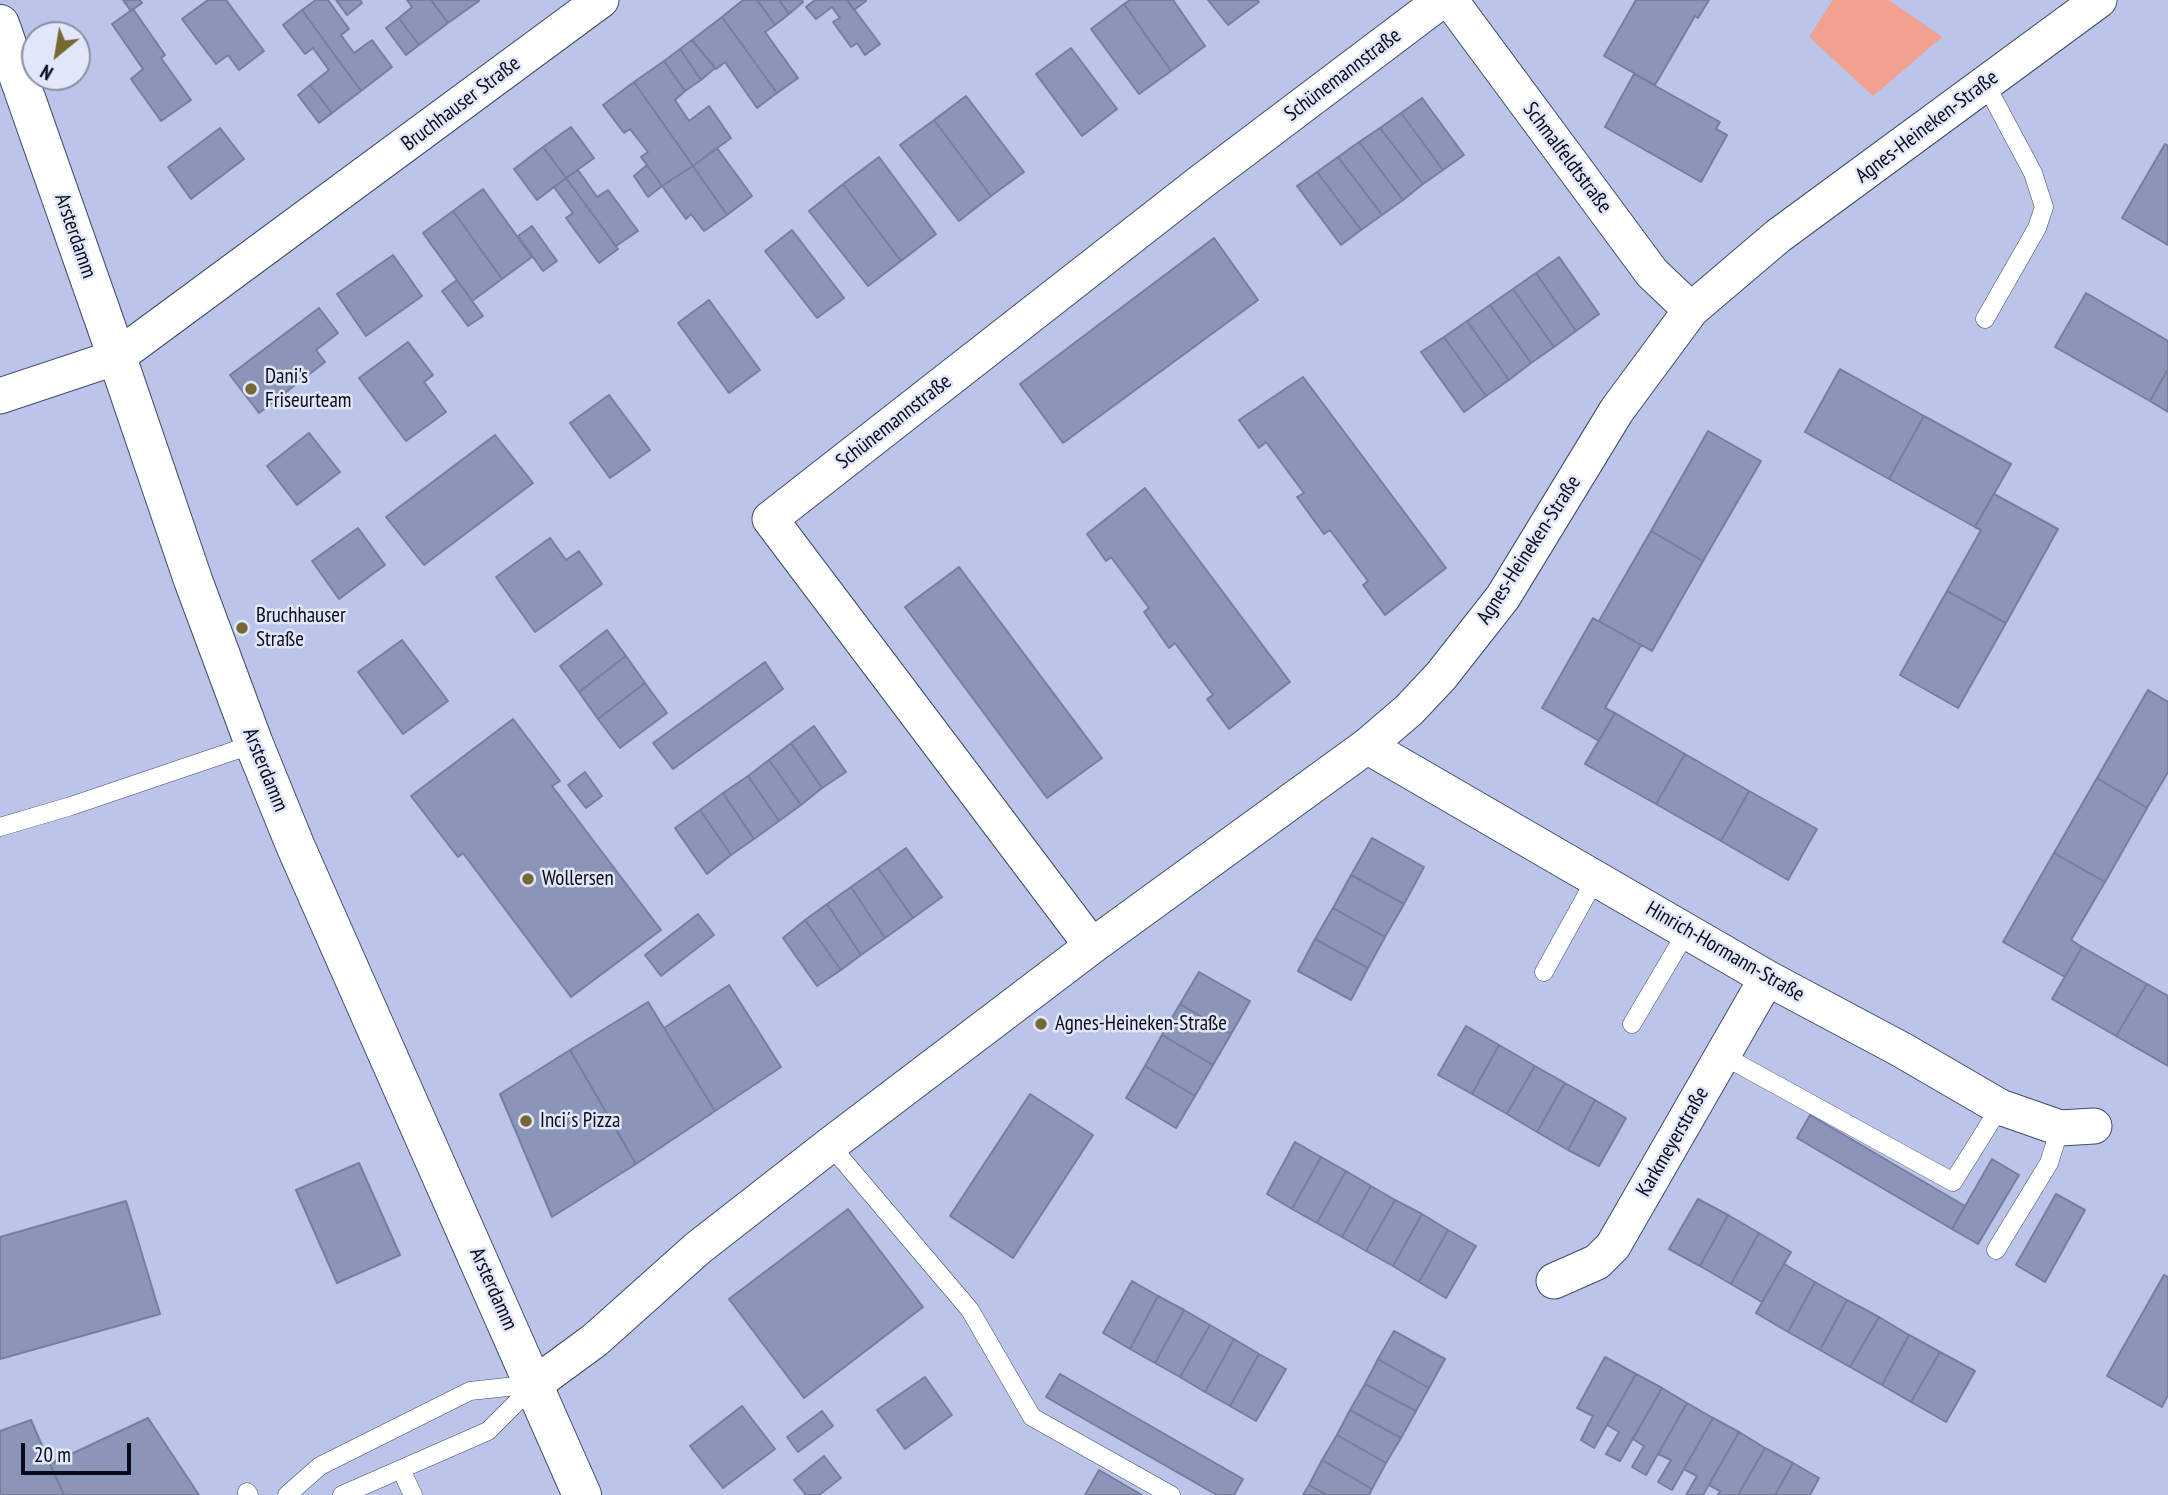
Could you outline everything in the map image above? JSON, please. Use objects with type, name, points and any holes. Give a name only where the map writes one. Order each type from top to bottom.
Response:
[{"type":"street","name":"Bruchhauser Straße","points":[[0,396],[117,357],[601,0]]},
{"type":"street","name":"Schünemannstraße","points":[[1092,946],[770,519],[1201,182],[1443,0]]},
{"type":"street","name":"Schmalfeldtstraße","points":[[1450,0],[1652,273],[1691,310]]},
{"type":"street","name":"Agnes-Heineken-Straße","points":[[535,1384],[595,1340],[698,1248],[830,1145],[1092,946],[1367,746],[1409,710],[1441,676],[1503,597],[1617,410],[1691,310],[1778,236],[2099,0]]},
{"type":"street","name":"Arsterdamm","points":[[0,24],[192,580],[254,744],[295,845],[582,1495]]},
{"type":"street","name":"Hinrich-Hormann-Straße","points":[[1367,746],[1767,978],[1902,1050],[2000,1107],[2077,1127]]},
{"type":"street","name":"Karkmeyerstraße","points":[[1554,1281],[1597,1262],[1613,1246],[1767,978]]},
{"type":"lane","points":[[1985,319],[2037,228],[2044,207],[2033,173],[1986,85]]},
{"type":"lane","points":[[0,827],[254,744]]},
{"type":"lane","points":[[1544,972],[1596,878]]},
{"type":"lane","points":[[1632,1024],[1687,931]]},
{"type":"lane","points":[[1723,1055],[1953,1182],[2000,1107]]},
{"type":"lane","points":[[1996,1250],[2049,1163],[2077,1127]]},
{"type":"lane","points":[[830,1145],[970,1310],[1032,1417],[1171,1495]]},
{"type":"lane","points":[[342,1495],[488,1431],[535,1384]]},
{"type":"lane","points":[[287,1495],[320,1466],[470,1391],[535,1384]]},
{"type":"lane","points":[[401,1470],[413,1495]]},
{"type":"shaded area","points":[[1833,0],[1889,0],[1942,37],[1873,96],[1809,37]]},
{"type":"building","points":[[123,0],[140,0],[142,3],[131,11]]},
{"type":"building","points":[[208,0],[226,0],[264,51],[239,70],[228,55],[216,64],[182,19]]},
{"type":"building","points":[[316,0],[328,0],[349,29],[341,35],[354,53],[372,40],[392,67],[361,91],[302,10]]},
{"type":"building","points":[[336,0],[360,0],[362,3],[347,15]]},
{"type":"building","points":[[407,0],[431,0],[448,23],[419,45],[399,18],[412,7]]},
{"type":"building","points":[[431,0],[479,0],[479,1],[448,23]]},
{"type":"building","points":[[743,0],[757,0],[775,25],[765,32],[798,78],[777,93],[722,17]]},
{"type":"building","points":[[757,0],[779,0],[789,14],[775,25]]},
{"type":"building","points":[[779,0],[802,0],[803,2],[789,14]]},
{"type":"building","points":[[815,0],[847,0],[880,44],[865,55],[857,43],[851,47],[833,22],[840,18],[832,7],[816,19],[806,7]]},
{"type":"building","points":[[847,0],[866,0],[866,1],[854,10]]},
{"type":"building","points":[[1130,0],[1173,0],[1205,46],[1171,71],[1124,4]]},
{"type":"building","points":[[1208,0],[1258,0],[1259,2],[1228,25]]},
{"type":"building","points":[[1636,0],[1709,0],[1698,18],[1695,16],[1655,85],[1604,56]]},
{"type":"building","points":[[1124,4],[1171,71],[1139,94],[1091,29]]},
{"type":"building","points":[[133,9],[165,55],[161,58],[191,100],[161,121],[131,79],[143,69],[112,24]]},
{"type":"building","points":[[302,10],[361,91],[332,113],[310,85],[329,70],[313,48],[305,54],[283,25]]},
{"type":"building","points":[[722,17],[777,93],[757,108],[725,62],[716,69],[692,40]]},
{"type":"building","points":[[399,18],[419,45],[406,55],[386,28]]},
{"type":"building","points":[[692,40],[715,68],[701,80],[680,49]]},
{"type":"building","points":[[1071,48],[1117,109],[1082,136],[1036,74]]},
{"type":"building","points":[[680,49],[701,80],[685,91],[664,61]]},
{"type":"building","points":[[664,61],[685,91],[675,100],[689,121],[709,106],[731,138],[693,166],[634,82]]},
{"type":"building","points":[[1634,74],[1720,122],[1716,129],[1727,135],[1701,182],[1605,127]]},
{"type":"building","points":[[634,82],[693,166],[662,186],[641,157],[648,152],[630,129],[624,133],[603,105]]},
{"type":"building","points":[[310,85],[332,113],[319,123],[298,95]]},
{"type":"building","points":[[966,96],[1024,172],[991,196],[934,120]]},
{"type":"building","points":[[1422,98],[1464,155],[1443,170],[1401,113]]},
{"type":"building","points":[[1401,113],[1443,170],[1423,184],[1380,128]]},
{"type":"building","points":[[934,120],[991,196],[959,221],[900,145]]},
{"type":"building","points":[[571,127],[594,158],[566,178],[543,147]]},
{"type":"building","points":[[220,128],[244,159],[191,199],[168,167]]},
{"type":"building","points":[[1380,128],[1423,184],[1403,200],[1359,142]]},
{"type":"building","points":[[1359,142],[1403,200],[1382,215],[1338,157]]},
{"type":"building","points":[[2165,144],[2168,146],[2168,245],[2122,218]]},
{"type":"building","points":[[543,147],[566,178],[537,200],[514,169]]},
{"type":"building","points":[[717,148],[752,196],[727,215],[693,166]]},
{"type":"building","points":[[879,157],[936,234],[901,261],[843,184]]},
{"type":"building","points":[[1338,157],[1382,215],[1361,230],[1317,172]]},
{"type":"building","points":[[647,165],[662,186],[648,197],[634,176]]},
{"type":"building","points":[[693,166],[727,215],[704,231],[691,214],[686,219],[662,186]]},
{"type":"building","points":[[578,170],[597,197],[608,190],[638,231],[616,246],[566,178]]},
{"type":"building","points":[[1317,172],[1361,230],[1341,245],[1297,186]]},
{"type":"building","points":[[566,178],[618,249],[599,263],[566,218],[573,213],[554,187]]},
{"type":"building","points":[[843,184],[901,261],[868,286],[809,211]]},
{"type":"building","points":[[483,189],[532,257],[502,279],[453,211]]},
{"type":"building","points":[[453,211],[502,279],[472,301],[423,233]]},
{"type":"building","points":[[532,226],[557,261],[543,271],[518,236]]},
{"type":"building","points":[[792,230],[844,298],[817,318],[765,251]]},
{"type":"building","points":[[1214,238],[1258,300],[1063,443],[1020,384]]},
{"type":"building","points":[[393,255],[422,296],[366,336],[337,294]]},
{"type":"building","points":[[1559,257],[1599,314],[1576,331],[1536,273]]},
{"type":"building","points":[[1536,273],[1576,331],[1554,347],[1513,289]]},
{"type":"building","points":[[457,280],[483,316],[468,326],[442,291]]},
{"type":"building","points":[[1513,289],[1554,347],[1531,363],[1490,305]]},
{"type":"building","points":[[2086,293],[2168,341],[2168,369],[2150,401],[2055,347]]},
{"type":"building","points":[[709,300],[760,370],[729,393],[678,323]]},
{"type":"building","points":[[1490,305],[1531,363],[1509,380],[1467,321]]},
{"type":"building","points":[[319,308],[338,333],[316,350],[325,362],[259,413],[230,375]]},
{"type":"building","points":[[1467,321],[1509,380],[1486,396],[1444,337]]},
{"type":"building","points":[[1444,337],[1486,396],[1464,412],[1421,352]]},
{"type":"building","points":[[408,342],[433,375],[424,382],[446,412],[406,441],[359,378]]},
{"type":"building","points":[[1840,369],[1924,416],[1889,479],[1805,432]]},
{"type":"building","points":[[2168,369],[2168,412],[2150,401]]},
{"type":"building","points":[[1303,377],[1446,568],[1385,615],[1363,585],[1368,581],[1330,530],[1324,534],[1297,497],[1304,493],[1266,442],[1259,448],[1239,420]]},
{"type":"building","points":[[609,395],[650,450],[610,478],[570,423]]},
{"type":"building","points":[[1924,416],[2011,464],[1975,527],[1889,479]]},
{"type":"building","points":[[1708,431],[1761,461],[1703,561],[1651,531]]},
{"type":"building","points":[[309,433],[340,472],[297,505],[267,466]]},
{"type":"building","points":[[495,435],[533,483],[424,565],[386,517]]},
{"type":"building","points":[[1145,488],[1290,682],[1229,729],[1207,699],[1213,695],[1175,643],[1169,648],[1144,612],[1149,608],[1111,557],[1106,561],[1087,534]]},
{"type":"building","points":[[1994,494],[2058,529],[2006,623],[1947,591],[1981,530],[1975,527]]},
{"type":"building","points":[[358,528],[385,565],[339,599],[312,561]]},
{"type":"building","points":[[1651,531],[1703,561],[1652,651],[1599,621]]},
{"type":"building","points":[[550,538],[566,560],[579,551],[602,584],[535,632],[496,577]]},
{"type":"building","points":[[959,567],[1102,758],[1047,798],[905,607]]},
{"type":"building","points":[[1947,591],[2006,623],[1958,708],[1900,675]]},
{"type":"building","points":[[1593,618],[1641,645],[1605,708],[1615,713],[1599,741],[1542,708]]},
{"type":"building","points":[[607,630],[626,656],[579,692],[560,666]]},
{"type":"building","points":[[402,640],[448,701],[403,734],[358,672]]},
{"type":"building","points":[[626,656],[645,683],[598,719],[579,692]]},
{"type":"building","points":[[765,662],[783,689],[673,769],[653,743]]},
{"type":"building","points":[[645,683],[667,713],[620,748],[598,719]]},
{"type":"building","points":[[2148,690],[2168,702],[2168,772],[2147,808],[2097,778]]},
{"type":"building","points":[[1615,713],[1685,754],[1656,804],[1585,764]]},
{"type":"building","points":[[513,719],[560,781],[552,786],[661,930],[571,997],[463,853],[458,857],[411,796]]},
{"type":"building","points":[[814,726],[846,772],[822,788],[791,743]]},
{"type":"building","points":[[791,743],[822,788],[801,805],[769,760]]},
{"type":"building","points":[[1685,754],[1749,791],[1721,841],[1656,804]]},
{"type":"building","points":[[769,760],[801,805],[779,821],[748,776]]},
{"type":"building","points":[[585,772],[602,796],[586,808],[568,785]]},
{"type":"building","points":[[748,776],[779,821],[754,839],[723,793]]},
{"type":"building","points":[[2097,778],[2147,808],[2105,882],[2054,853]]},
{"type":"building","points":[[1749,791],[1817,829],[1788,880],[1721,841]]},
{"type":"building","points":[[723,793],[754,839],[731,855],[700,810]]},
{"type":"building","points":[[700,810],[731,855],[707,874],[675,828]]},
{"type":"building","points":[[1372,838],[1424,867],[1404,904],[1351,875]]},
{"type":"building","points":[[906,848],[942,897],[913,918],[878,868]]},
{"type":"building","points":[[2054,853],[2105,882],[2071,940],[2082,947],[2065,977],[2003,942]]},
{"type":"building","points":[[878,868],[913,918],[885,938],[851,887]]},
{"type":"building","points":[[1351,875],[1404,904],[1385,937],[1333,908]]},
{"type":"building","points":[[851,887],[885,938],[861,955],[827,904]]},
{"type":"building","points":[[827,904],[861,955],[841,970],[805,920]]},
{"type":"building","points":[[1333,908],[1385,937],[1368,968],[1315,939]]},
{"type":"building","points":[[698,914],[714,935],[661,976],[645,955]]},
{"type":"building","points":[[805,920],[841,970],[817,986],[783,938]]},
{"type":"building","points":[[1315,939],[1368,968],[1351,1000],[1298,971]]},
{"type":"building","points":[[2082,947],[2147,984],[2116,1036],[2052,999]]},
{"type":"building","points":[[1199,972],[1250,1001],[1231,1034],[1180,1004]]},
{"type":"building","points":[[2147,984],[2168,996],[2168,1066],[2116,1036]]},
{"type":"building","points":[[729,985],[781,1067],[715,1111],[664,1028]]},
{"type":"building","points":[[648,1002],[715,1111],[636,1164],[570,1050]]},
{"type":"building","points":[[1180,1004],[1231,1034],[1213,1065],[1162,1035]]},
{"type":"building","points":[[1466,1026],[1499,1045],[1472,1094],[1438,1075]]},
{"type":"building","points":[[1162,1035],[1213,1065],[1195,1096],[1145,1066]]},
{"type":"building","points":[[1499,1045],[1535,1066],[1507,1114],[1472,1094]]},
{"type":"building","points":[[570,1050],[636,1164],[552,1217],[500,1094]]},
{"type":"building","points":[[1145,1066],[1195,1096],[1176,1128],[1126,1098]]},
{"type":"building","points":[[1535,1066],[1565,1083],[1537,1132],[1507,1114]]},
{"type":"building","points":[[1565,1083],[1595,1100],[1568,1150],[1537,1132]]},
{"type":"building","points":[[1030,1094],[1093,1135],[1013,1258],[950,1216]]},
{"type":"building","points":[[1595,1100],[1626,1118],[1599,1166],[1568,1150]]},
{"type":"building","points":[[1810,1115],[1965,1206],[1952,1229],[1797,1138]]},
{"type":"building","points":[[1295,1142],[1321,1157],[1292,1209],[1267,1194]]},
{"type":"building","points":[[1321,1157],[1346,1171],[1317,1223],[1292,1209]]},
{"type":"building","points":[[1992,1159],[2019,1175],[1978,1244],[1952,1229]]},
{"type":"building","points":[[359,1163],[400,1255],[337,1283],[296,1190]]},
{"type":"building","points":[[1346,1171],[1371,1186],[1342,1237],[1317,1223]]},
{"type":"building","points":[[1371,1186],[1395,1200],[1366,1251],[1342,1237]]},
{"type":"building","points":[[2056,1194],[2085,1210],[2045,1282],[2016,1265]]},
{"type":"building","points":[[1698,1199],[1728,1215],[1700,1266],[1669,1249]]},
{"type":"building","points":[[1395,1200],[1422,1214],[1393,1266],[1366,1251]]},
{"type":"building","points":[[126,1201],[160,1314],[0,1359],[0,1237]]},
{"type":"building","points":[[848,1209],[923,1307],[804,1398],[729,1299]]},
{"type":"building","points":[[1422,1214],[1448,1230],[1419,1282],[1393,1266]]},
{"type":"building","points":[[1728,1215],[1759,1233],[1731,1284],[1700,1266]]},
{"type":"building","points":[[1448,1230],[1476,1246],[1446,1298],[1419,1282]]},
{"type":"building","points":[[1759,1233],[1791,1252],[1762,1302],[1731,1284]]},
{"type":"building","points":[[1784,1264],[1815,1282],[1788,1332],[1756,1313]]},
{"type":"building","points":[[2164,1275],[2168,1277],[2168,1395],[2162,1407],[2107,1376]]},
{"type":"building","points":[[1132,1281],[1158,1296],[1130,1349],[1103,1333]]},
{"type":"building","points":[[1815,1282],[1847,1300],[1820,1350],[1788,1332]]},
{"type":"building","points":[[1158,1296],[1184,1310],[1155,1363],[1130,1349]]},
{"type":"building","points":[[1847,1300],[1879,1317],[1850,1367],[1820,1350]]},
{"type":"building","points":[[1184,1310],[1210,1325],[1180,1377],[1155,1363]]},
{"type":"building","points":[[1879,1317],[1909,1335],[1882,1385],[1850,1367]]},
{"type":"building","points":[[1210,1325],[1234,1339],[1205,1392],[1180,1377]]},
{"type":"building","points":[[1394,1331],[1445,1359],[1429,1388],[1378,1359]]},
{"type":"building","points":[[1909,1335],[1940,1352],[1911,1402],[1882,1385]]},
{"type":"building","points":[[1234,1339],[1259,1354],[1230,1406],[1205,1392]]},
{"type":"building","points":[[1940,1352],[1975,1371],[1946,1422],[1911,1402]]},
{"type":"building","points":[[1259,1354],[1286,1369],[1256,1421],[1230,1406]]},
{"type":"building","points":[[1605,1357],[1636,1374],[1594,1448],[1581,1440],[1593,1416],[1577,1408]]},
{"type":"building","points":[[1378,1359],[1429,1388],[1416,1411],[1365,1384]]},
{"type":"building","points":[[1060,1374],[1243,1479],[1234,1495],[1217,1495],[1046,1397]]},
{"type":"building","points":[[1636,1374],[1662,1388],[1620,1461],[1606,1454],[1619,1432],[1607,1425]]},
{"type":"building","points":[[925,1377],[952,1415],[905,1449],[877,1410]]},
{"type":"building","points":[[1365,1384],[1416,1411],[1401,1438],[1350,1410]]},
{"type":"building","points":[[1662,1388],[1687,1403],[1646,1475],[1632,1467],[1644,1446],[1633,1439]]},
{"type":"building","points":[[1687,1403],[1713,1418],[1672,1490],[1658,1482],[1671,1460],[1658,1454]]},
{"type":"building","points":[[742,1406],[775,1449],[723,1488],[690,1446]]},
{"type":"building","points":[[1350,1410],[1401,1438],[1386,1463],[1337,1435]]},
{"type":"building","points":[[822,1411],[833,1426],[798,1452],[787,1437]]},
{"type":"building","points":[[148,1418],[199,1495],[64,1495],[50,1464]]},
{"type":"building","points":[[1713,1418],[1739,1432],[1703,1495],[1686,1495],[1697,1476],[1684,1469]]},
{"type":"building","points":[[31,1420],[64,1495],[0,1495],[0,1431]]},
{"type":"building","points":[[1739,1432],[1765,1448],[1738,1495],[1718,1495],[1720,1491],[1709,1485]]},
{"type":"building","points":[[1337,1435],[1386,1463],[1372,1489],[1322,1460]]},
{"type":"building","points":[[1765,1448],[1793,1463],[1775,1495],[1738,1495]]},
{"type":"building","points":[[824,1456],[841,1478],[819,1495],[806,1495],[794,1480]]},
{"type":"building","points":[[1322,1460],[1372,1489],[1369,1495],[1327,1495],[1309,1485]]},
{"type":"building","points":[[1793,1463],[1819,1478],[1810,1495],[1775,1495]]},
{"type":"building","points":[[1099,1470],[1142,1495],[1085,1495]]},
{"type":"building","points":[[1309,1485],[1327,1495],[1303,1495]]},
{"type":"place","name":"Dani's Friseurteam","points":[[251,389]]},
{"type":"place","name":"Bruchhauser Straße","points":[[242,628]]},
{"type":"place","name":"Wollersen","points":[[528,879]]},
{"type":"place","name":"Agnes-Heineken-Straße","points":[[1041,1024]]},
{"type":"place","name":"Inci´s Pizza","points":[[526,1121]]}]
